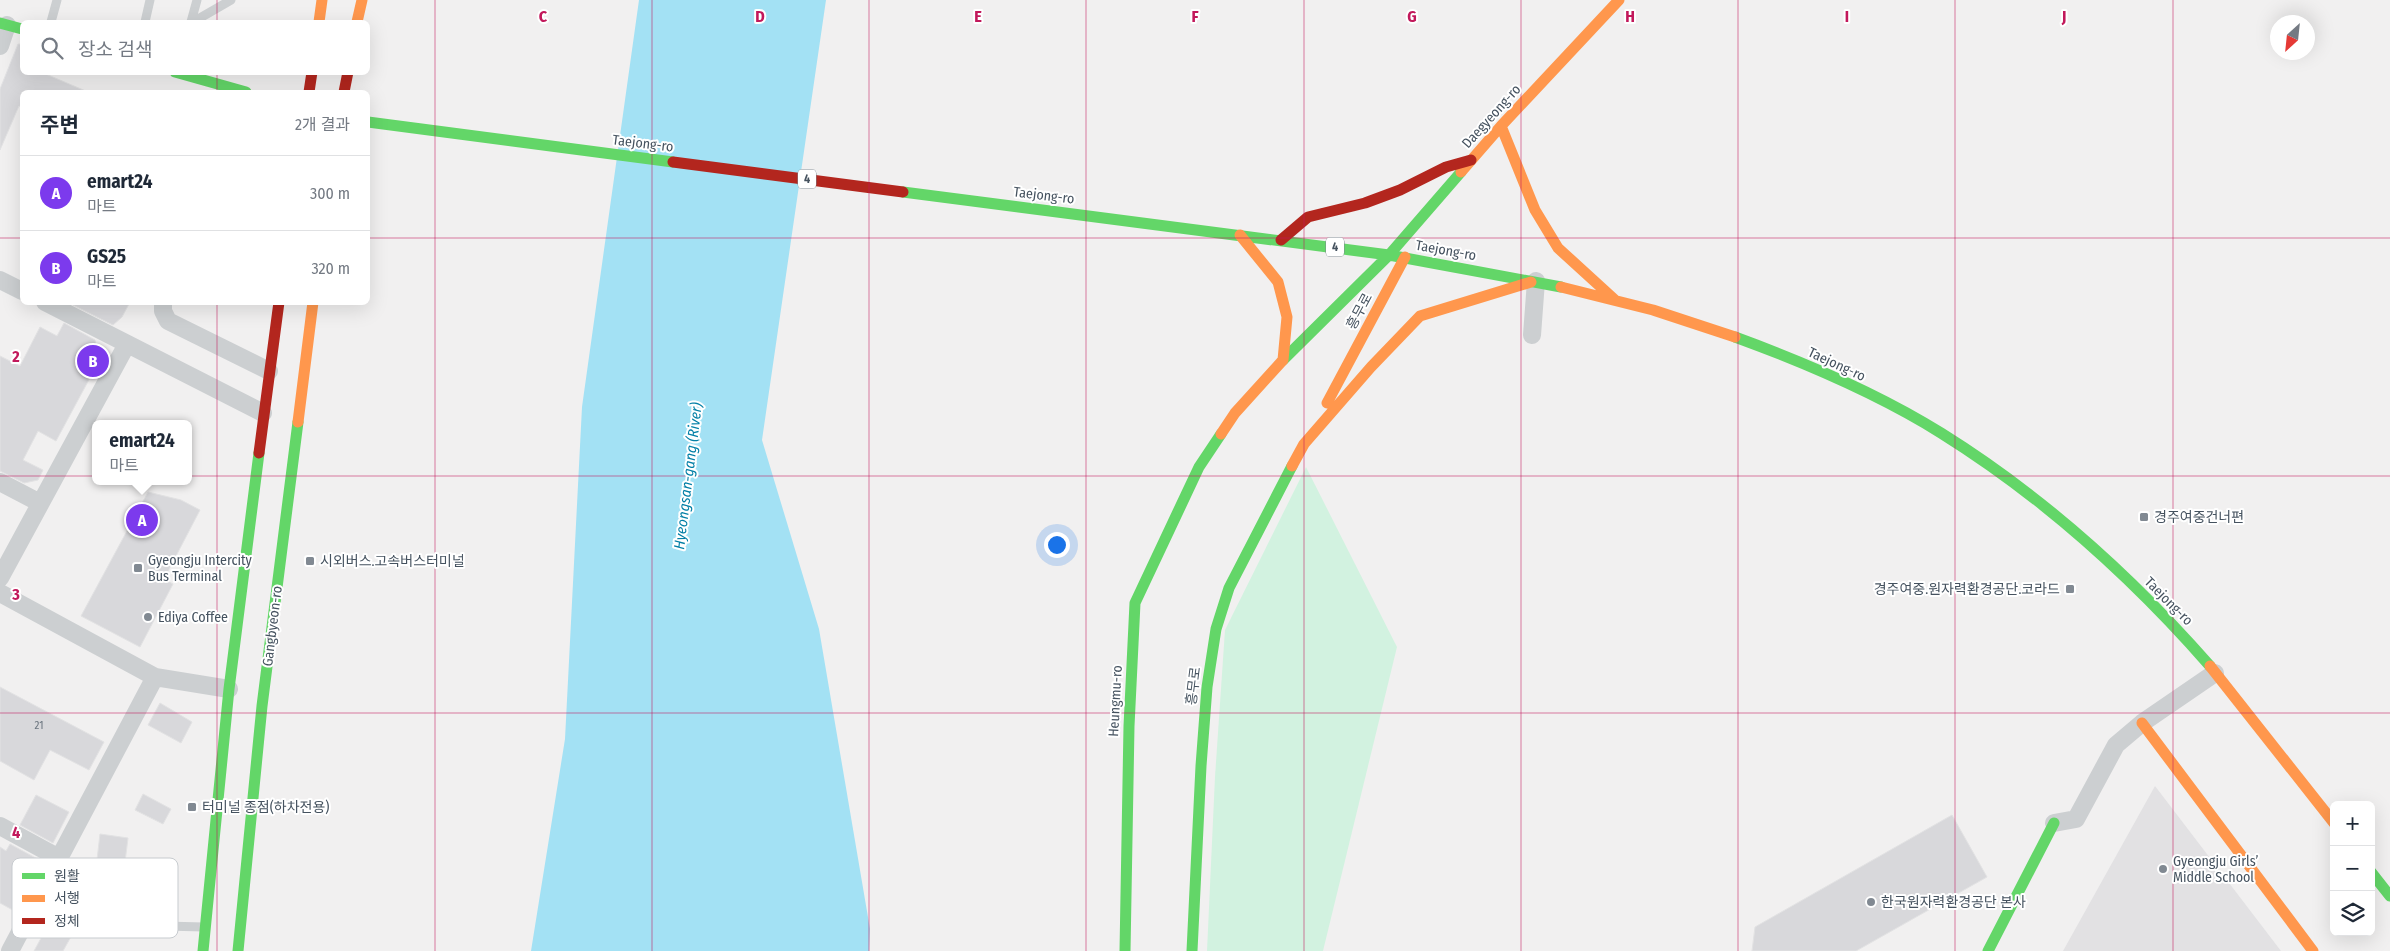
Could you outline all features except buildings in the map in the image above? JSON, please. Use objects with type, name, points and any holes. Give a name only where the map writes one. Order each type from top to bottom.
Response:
[{"type":"street","points":[[319,20],[322,0]]},
{"type":"street","points":[[357,20],[362,0]]},
{"type":"street","name":"Daegyeong-ro","points":[[1389,255],[1501,126],[1619,0]]},
{"type":"street","points":[[0,46],[10,26]]},
{"type":"street","points":[[181,75],[199,86],[230,90]]},
{"type":"street","points":[[309,90],[312,75]]},
{"type":"street","points":[[344,90],[347,75]]},
{"type":"street","name":"Taejong-ro","points":[[371,123],[1389,255],[1536,281],[1615,300],[1713,329],[1786,357],[1885,402],[1937,431],[1989,464],[2098,552],[2172,624],[2215,673],[2330,818]]},
{"type":"street","points":[[1501,126],[1535,210],[1558,248],[1615,300]]},
{"type":"street","points":[[1281,240],[1308,217],[1365,203],[1400,190],[1446,167],[1472,159]]},
{"type":"street","points":[[1240,235],[1278,282],[1287,317],[1283,360]]},
{"type":"street","points":[[1399,243],[1405,258]]},
{"type":"street","name":"흥무로","points":[[1283,360],[1389,255]]},
{"type":"street","name":"흥무로","points":[[1192,951],[1201,766],[1207,687],[1216,630],[1229,588],[1304,444],[1405,258]]},
{"type":"street","points":[[0,280],[20,290]]},
{"type":"street","points":[[1532,335],[1536,281]]},
{"type":"street","name":"흥무로","points":[[1304,444],[1371,367],[1420,316],[1536,281]]},
{"type":"street","points":[[50,305],[263,413]]},
{"type":"street","points":[[163,305],[163,311],[168,321],[269,371]]},
{"type":"street","points":[[203,951],[229,689],[261,448],[263,413],[279,305]]},
{"type":"street","name":"Gangbyeon-ro","points":[[238,951],[264,697],[313,305]]},
{"type":"street","points":[[0,578],[127,344]]},
{"type":"street","name":"Heungmu-ro","points":[[1125,951],[1129,726],[1136,603],[1199,466],[1235,413],[1283,360]]},
{"type":"street","points":[[0,482],[40,503]]},
{"type":"street","points":[[0,593],[155,677],[229,689]]},
{"type":"street","points":[[1988,951],[2054,823],[2076,819],[2116,746],[2142,723],[2215,673]]},
{"type":"street","points":[[0,826],[59,858],[155,677]]},
{"type":"street","points":[[2142,723],[2313,951]]},
{"type":"street","points":[[2375,877],[2390,896]]},
{"type":"street","points":[[10,951],[17,938]]},
{"type":"lane","points":[[52,20],[57,0]]},
{"type":"lane","points":[[145,20],[150,0]]},
{"type":"lane","points":[[192,20],[197,0]]},
{"type":"lane","points":[[196,20],[231,0]]},
{"type":"lane","points":[[178,926],[205,927]]},
{"type":"shaded area","name":"Gyeongju Girls’ Middle School","points":[[2155,786],[2281,951],[2063,951]]},
{"type":"green space","points":[[1306,467],[1397,647],[1323,951],[1207,951],[1215,777],[1225,630]]},
{"type":"water","name":"Hyeongsan-gang (River)","points":[[639,0],[826,0],[762,440],[819,629],[870,929],[869,951],[531,951],[565,739],[582,407]]},
{"type":"traffic: fast","points":[[0,23],[20,28]]},
{"type":"traffic: fast","points":[[186,75],[239,90]]},
{"type":"traffic: fast","points":[[370,122],[673,162]]},
{"type":"traffic: fast","points":[[903,192],[1389,255],[1461,172]]},
{"type":"traffic: fast","points":[[1283,360],[1389,255],[1561,287]]},
{"type":"traffic: fast","points":[[1735,337],[1815,368],[1866,392],[1917,418],[1978,457],[2015,483],[2084,540],[2149,601],[2210,666]]},
{"type":"traffic: fast","points":[[238,951],[262,706],[298,422]]},
{"type":"traffic: fast","points":[[1125,951],[1129,726],[1135,603],[1199,467],[1221,434]]},
{"type":"traffic: fast","points":[[203,951],[229,689],[259,453]]},
{"type":"traffic: fast","points":[[1192,951],[1201,766],[1207,687],[1216,629],[1229,588],[1292,466]]},
{"type":"traffic: fast","points":[[1988,951],[2054,823]]},
{"type":"traffic: fast","points":[[2375,877],[2390,896]]},
{"type":"traffic: slow","points":[[319,20],[322,0]]},
{"type":"traffic: slow","points":[[357,20],[362,0]]},
{"type":"traffic: slow","points":[[1461,172],[1501,126],[1619,0]]},
{"type":"traffic: slow","points":[[1501,126],[1535,210],[1558,248],[1615,300]]},
{"type":"traffic: slow","points":[[1221,434],[1235,413],[1283,360],[1287,317],[1278,282],[1240,235]]},
{"type":"traffic: slow","points":[[1327,403],[1405,257]]},
{"type":"traffic: slow","points":[[1292,466],[1304,444],[1371,367],[1420,316],[1531,282]]},
{"type":"traffic: slow","points":[[1561,287],[1653,310],[1735,337]]},
{"type":"traffic: slow","points":[[298,422],[313,305]]},
{"type":"traffic: slow","points":[[2210,666],[2330,818]]},
{"type":"traffic: slow","points":[[2142,723],[2313,951]]},
{"type":"traffic: jam","points":[[309,90],[312,75]]},
{"type":"traffic: jam","points":[[344,90],[347,75]]},
{"type":"traffic: jam","points":[[1281,240],[1308,217],[1365,203],[1400,190],[1446,167],[1471,160]]},
{"type":"traffic: jam","points":[[673,162],[903,192]]},
{"type":"traffic: jam","points":[[259,453],[279,305]]},
{"type":"place","name":"GS25","points":[[93,361]]},
{"type":"place","name":"경주여중건너편","points":[[2144,517]]},
{"type":"place","name":"emart24","points":[[142,520]]},
{"type":"place","name":"시외버스.고속버스터미널","points":[[310,561]]},
{"type":"place","name":"Gyeongju Intercity Bus Terminal","points":[[138,568]]},
{"type":"place","name":"경주여중.원자력환경공단.코라드","points":[[2070,589]]},
{"type":"place","name":"Ediya Coffee","points":[[148,617]]},
{"type":"place","name":"터미널 종점(하차전용)","points":[[192,807]]},
{"type":"place","name":"Gyeongju Girls’ Middle School","points":[[2163,869]]},
{"type":"place","name":"한국원자력환경공단 본사","points":[[1871,902]]}]
